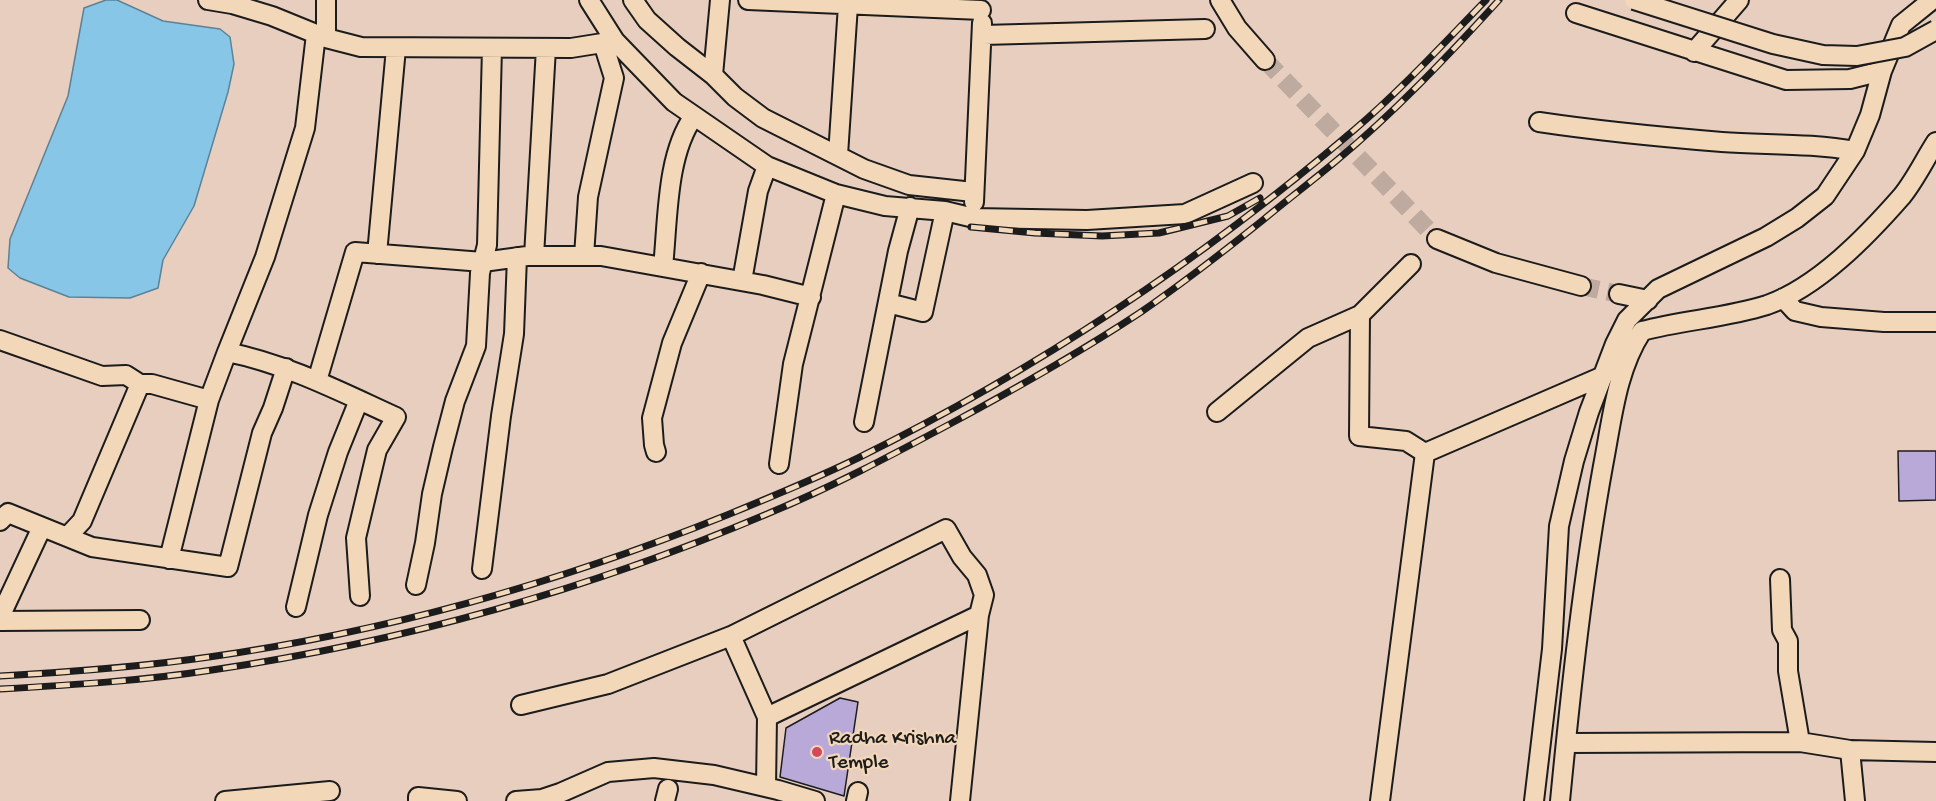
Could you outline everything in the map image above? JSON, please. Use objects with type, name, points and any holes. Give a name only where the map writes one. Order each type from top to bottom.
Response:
[{"type":"street","points":[[208,0],[232,4],[272,16],[321,36],[361,47],[571,48],[609,42],[636,63],[674,102],[767,166],[836,194],[885,206],[945,211],[974,218],[1087,220],[1185,214],[1253,183]]},
{"type":"street","points":[[169,558],[209,400],[265,257],[305,128],[326,0]]},
{"type":"street","points":[[633,0],[648,20],[677,47],[763,118],[864,169],[909,185],[974,192]]},
{"type":"street","points":[[713,75],[720,0]]},
{"type":"street","points":[[748,0],[982,5],[974,218]]},
{"type":"street","points":[[1220,0],[1237,28],[1266,60]]},
{"type":"street","points":[[1634,0],[1773,44],[1823,55],[1857,56],[1905,47],[1936,30]]},
{"type":"street","points":[[1694,52],[1739,0]]},
{"type":"street","points":[[1534,801],[1552,649],[1559,526],[1574,461],[1589,412],[1615,344],[1634,325],[1648,300],[1658,289],[1766,237],[1797,218],[1825,196],[1856,151],[1870,115],[1882,71],[1901,26],[1932,0]]},
{"type":"street","points":[[838,156],[849,2]]},
{"type":"street","points":[[584,256],[588,197],[614,78],[609,42],[598,3]]},
{"type":"street","points":[[1576,13],[1786,80],[1850,78],[1882,71]]},
{"type":"street","points":[[982,35],[1205,29]]},
{"type":"street","points":[[377,254],[396,48]]},
{"type":"street","points":[[416,585],[443,447],[455,401],[476,346],[480,273],[488,244],[492,48]]},
{"type":"street","points":[[482,569],[501,416],[526,256],[546,48]]},
{"type":"street","points":[[614,78],[636,63]]},
{"type":"street","points":[[663,267],[673,168],[684,130],[694,116]]},
{"type":"street","points":[[1539,122],[1723,142],[1835,147],[1856,151]]},
{"type":"street","points":[[1634,325],[1667,324],[1734,314],[1783,298],[1822,275],[1903,195],[1936,142]]},
{"type":"street","points":[[742,281],[758,191],[767,166]]},
{"type":"street","points":[[779,464],[793,364],[836,194]]},
{"type":"street","points":[[864,422],[910,207]]},
{"type":"street","points":[[888,303],[924,312],[945,211]]},
{"type":"street","points":[[1437,239],[1496,263],[1581,286]]},
{"type":"street","points":[[317,381],[356,252],[483,262],[526,256],[601,256],[742,281],[811,297]]},
{"type":"street","points":[[1217,412],[1308,338],[1360,315],[1411,264]]},
{"type":"street","points":[[657,452],[654,445],[652,418],[672,343],[700,273]]},
{"type":"street","points":[[1619,294],[1648,300]]},
{"type":"street","points":[[1783,298],[1795,310],[1821,317],[1884,322],[1936,322]]},
{"type":"street","points":[[1360,315],[1359,436],[1406,441],[1425,453]]},
{"type":"street","points":[[1560,801],[1575,653],[1592,528],[1617,393],[1630,349],[1634,325]]},
{"type":"street","points":[[0,340],[102,376],[126,375],[140,384],[152,384],[209,400]]},
{"type":"street","points":[[227,352],[257,358],[286,368],[396,417],[377,450],[356,538],[360,596]]},
{"type":"street","points":[[0,521],[8,513],[92,547],[228,567],[262,433],[286,368]]},
{"type":"street","points":[[1425,453],[1603,376]]},
{"type":"street","points":[[67,537],[82,521],[140,384]]},
{"type":"street","points":[[296,608],[318,515],[338,452],[359,400]]},
{"type":"street","points":[[1380,801],[1425,453]]},
{"type":"street","points":[[42,527],[0,619],[140,620]]},
{"type":"street","points":[[521,705],[608,684],[731,636],[946,529],[962,557],[977,575],[984,595],[979,615],[960,801]]},
{"type":"street","points":[[1780,579],[1782,630],[1788,641],[1788,671],[1800,742]]},
{"type":"street","points":[[767,717],[979,615]]},
{"type":"street","points":[[731,636],[767,717],[773,792]]},
{"type":"street","points":[[1566,743],[1800,742],[1850,750],[1936,752]]},
{"type":"street","points":[[1850,750],[1855,801]]},
{"type":"street","points":[[516,801],[560,797],[608,772],[654,768],[714,775],[815,801]]},
{"type":"street","points":[[225,801],[330,791]]},
{"type":"street","points":[[418,801],[418,797],[457,801]]},
{"type":"water","points":[[106,0],[117,0],[163,21],[220,29],[230,37],[234,64],[228,92],[194,206],[163,260],[158,288],[130,298],[69,297],[20,278],[8,268],[10,239],[68,96],[84,8]]},
{"type":"building","points":[[1898,451],[1936,451],[1936,500],[1899,501]]},
{"type":"building","name":"Radha Krishna Temple","points":[[840,698],[858,702],[844,796],[780,777],[786,728]]},
{"type":"tunnel","points":[[1265,60],[1437,239]]},
{"type":"tunnel","points":[[1581,286],[1619,294]]},
{"type":"railway","points":[[0,676],[105,669],[209,657],[341,634],[407,619],[537,583],[601,562],[727,515],[826,473],[924,424],[989,388],[1053,350],[1178,267],[1297,178],[1354,130],[1405,83],[1486,0]]},
{"type":"railway","points":[[0,689],[186,674],[283,658],[424,628],[494,610],[632,566],[700,541],[814,493],[905,448],[1023,384],[1118,327],[1172,290],[1358,143],[1420,84],[1499,0]]},
{"type":"railway","points":[[971,227],[1102,236],[1159,233],[1228,216],[1260,198]]},
{"type":"place","name":"Radha Krishna Temple","points":[[817,752]]}]
